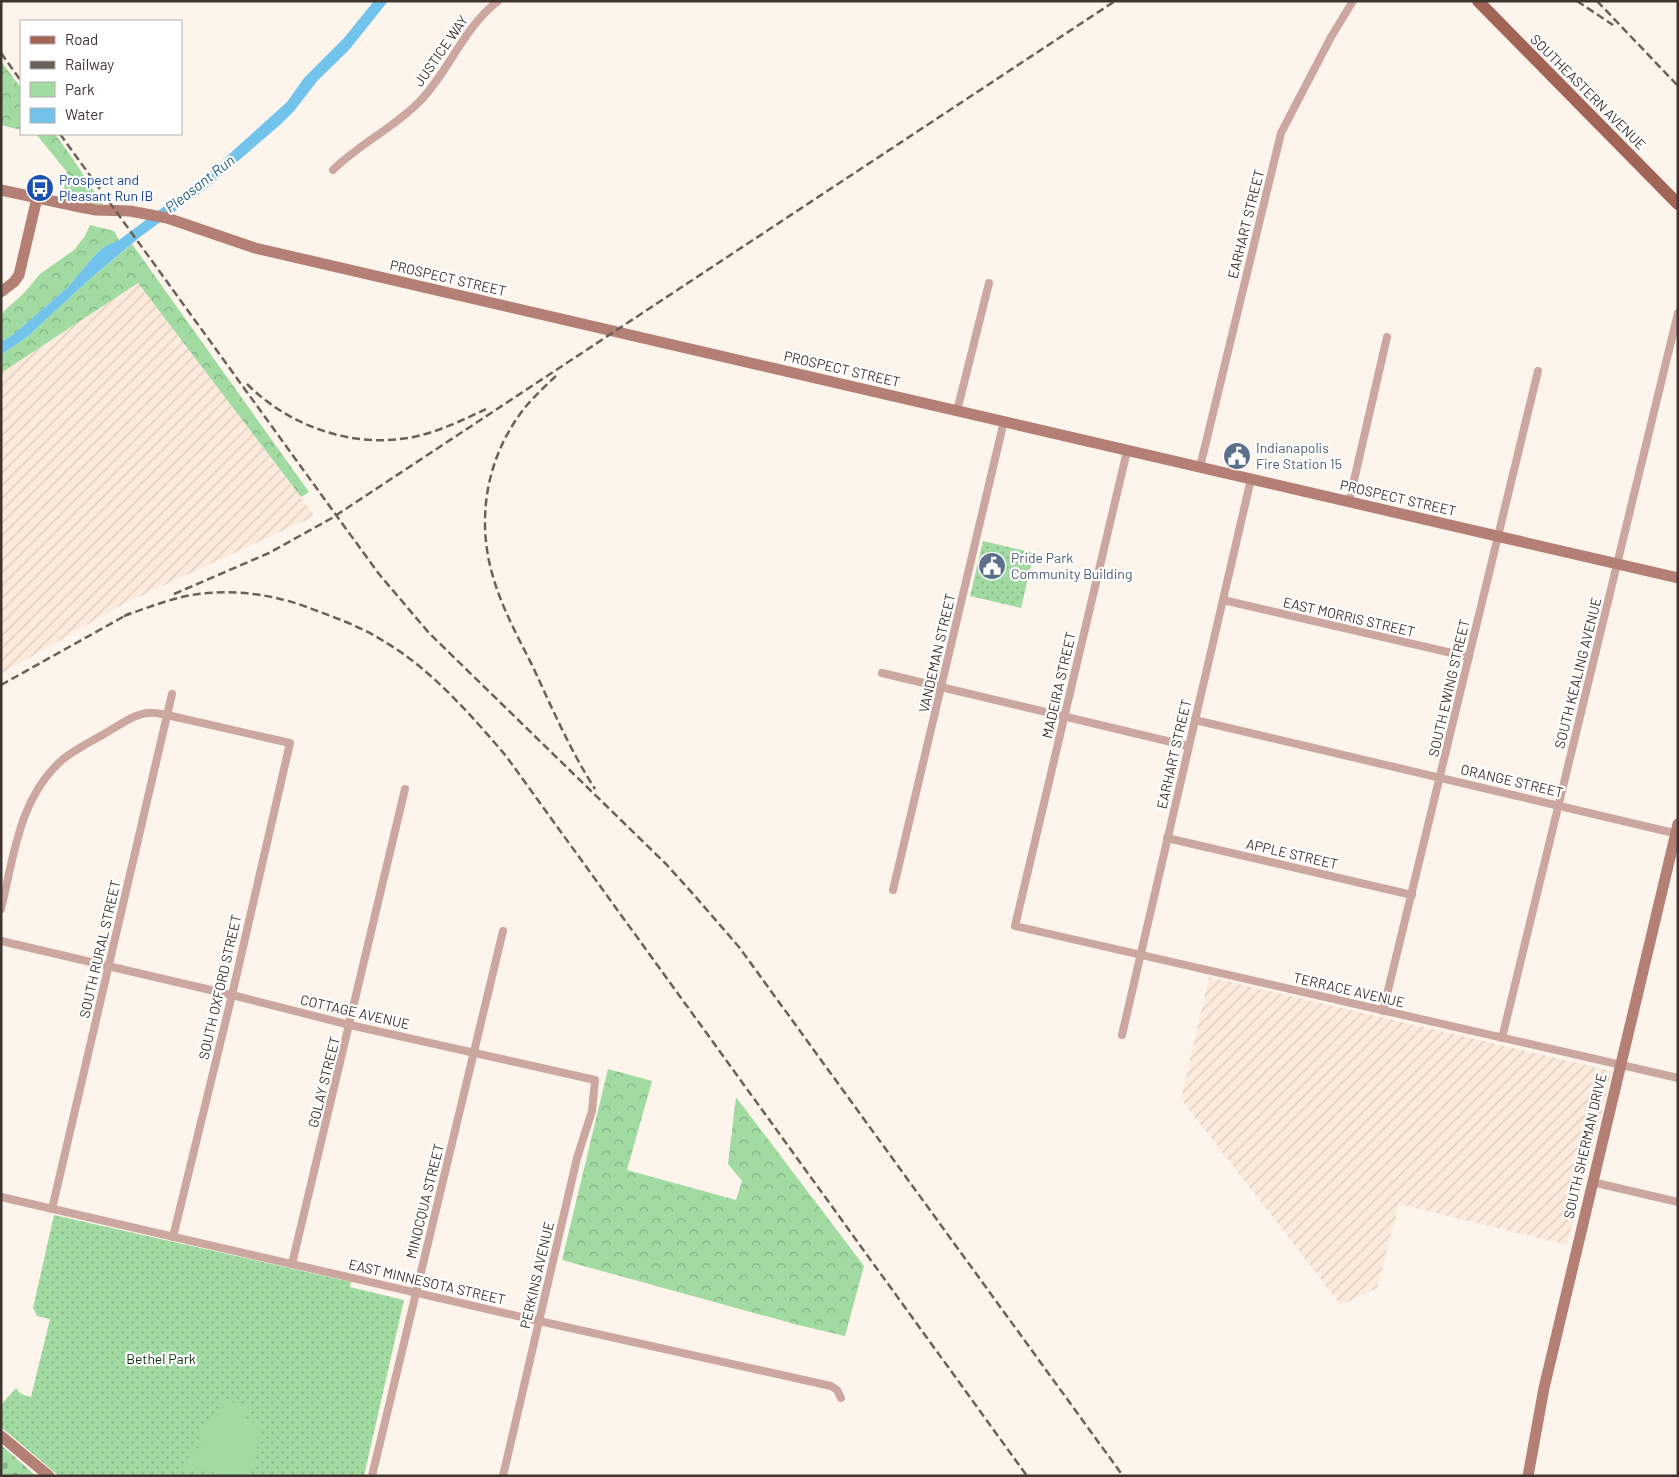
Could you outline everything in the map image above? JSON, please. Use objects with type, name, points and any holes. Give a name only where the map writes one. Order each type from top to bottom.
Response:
[{"type":"main road","name":"SOUTHEASTERN AVENUE","points":[[1478,1],[1678,204]]},
{"type":"main road","name":"PROSPECT STREET","points":[[1,190],[96,210],[140,212],[167,218],[255,248],[1678,578]]},
{"type":"main road","points":[[1,292],[14,282],[19,275],[37,198]]},
{"type":"main road","name":"SOUTH SHERMAN DRIVE","points":[[1528,1476],[1540,1406],[1677,830]]},
{"type":"main road","points":[[1,1436],[49,1476]]},
{"type":"street","name":"JUSTICE WAY","points":[[332,170],[344,159],[393,125],[420,102],[444,72],[470,29],[498,1]]},
{"type":"street","name":"EARHART STREET","points":[[1200,467],[1282,132],[1331,37],[1353,1]]},
{"type":"street","points":[[957,411],[988,283]]},
{"type":"street","name":"SOUTH KEALING AVENUE","points":[[1502,1038],[1678,313]]},
{"type":"street","points":[[1349,502],[1387,337]]},
{"type":"street","name":"SOUTH EWING STREET","points":[[1383,1011],[1538,371]]},
{"type":"street","name":"VANDEMAN STREET","points":[[894,890],[1004,422]]},
{"type":"street","name":"MADEIRA STREET","points":[[1015,926],[1127,451]]},
{"type":"street","name":"EARHART STREET","points":[[1122,1035],[1251,479]]},
{"type":"street","name":"EAST MORRIS STREET","points":[[1223,600],[1469,657]]},
{"type":"street","points":[[882,673],[1188,746]]},
{"type":"street","name":"SOUTH RURAL STREET","points":[[52,1209],[172,694]]},
{"type":"street","points":[[1,909],[23,817],[42,781],[66,757],[134,717],[148,713],[167,715]]},
{"type":"street","name":"SOUTH OXFORD STREET","points":[[167,715],[290,743],[232,995],[173,1237]]},
{"type":"street","name":"ORANGE STREET","points":[[1194,720],[1559,805],[1677,830]]},
{"type":"street","name":"GOLAY STREET","points":[[292,1264],[405,789]]},
{"type":"street","name":"APPLE STREET","points":[[1167,838],[1412,895]]},
{"type":"street","name":"TERRACE AVENUE","points":[[1015,926],[1678,1078]]},
{"type":"street","name":"MINOCQUA STREET","points":[[372,1476],[503,931]]},
{"type":"street","name":"COTTAGE AVENUE","points":[[1,941],[595,1080]]},
{"type":"street","name":"PERKINS AVENUE","points":[[503,1476],[578,1158],[592,1111],[595,1080]]},
{"type":"street","points":[[1592,1182],[1678,1202]]},
{"type":"street","name":"EAST MINNESOTA STREET","points":[[1,1197],[831,1386],[837,1390],[841,1398]]},
{"type":"shaded area","points":[[138,283],[315,516],[123,604],[1,674],[1,373]]},
{"type":"shaded area","points":[[1209,977],[1612,1071],[1567,1245],[1399,1204],[1377,1288],[1341,1305],[1181,1099]]},
{"type":"green space","points":[[1,61],[20,87],[20,130],[1,125]]},
{"type":"green space","points":[[37,135],[56,135],[103,205],[86,204],[64,188],[67,172]]},
{"type":"green space","points":[[90,225],[114,231],[119,240],[105,246],[68,287],[14,334],[1,342],[1,314],[24,293],[40,274],[74,250],[85,236]]},
{"type":"green space","points":[[132,244],[309,492],[301,497],[138,283],[1,373],[1,355],[27,337],[91,278]]},
{"type":"green space","points":[[983,541],[1034,553],[1021,608],[970,596]]},
{"type":"green space","points":[[1014,551],[1031,556],[1024,585],[1006,581]]},
{"type":"green space","points":[[608,1069],[652,1081],[627,1170],[736,1200],[742,1181],[728,1164],[736,1097],[864,1266],[845,1336],[798,1325],[562,1260]]},
{"type":"green space","name":"Bethel Park","points":[[54,1215],[351,1282],[350,1287],[404,1300],[364,1476],[59,1476],[1,1427],[1,1405],[16,1388],[21,1394],[31,1397],[50,1319],[37,1316],[33,1308]]},
{"type":"green space","points":[[223,1400],[238,1404],[246,1403],[249,1407],[247,1414],[244,1416],[245,1418],[250,1422],[259,1423],[262,1427],[250,1476],[227,1476],[192,1467],[190,1475],[186,1466],[188,1457],[203,1445],[201,1430],[209,1418],[218,1413],[220,1402]]},
{"type":"green space","points":[[1,1445],[36,1476],[1,1476]]},
{"type":"water","name":"Pleasant Run","points":[[374,1],[388,1],[349,50],[318,80],[294,111],[281,124],[207,188],[140,237],[91,278],[27,337],[1,355],[1,342],[14,334],[68,287],[105,246],[119,240],[205,176],[287,102],[304,78],[344,38]]},
{"type":"railway","points":[[174,594],[269,553],[332,518],[1115,1]]},
{"type":"railway","points":[[1577,1],[1613,25]]},
{"type":"railway","points":[[1597,1],[1678,86]]},
{"type":"railway","points":[[1,53],[20,80]]},
{"type":"railway","points":[[61,135],[379,574],[429,633],[666,864],[739,947],[1123,1476]]},
{"type":"railway","points":[[556,376],[527,405],[513,424],[502,445],[488,489],[485,511],[485,534],[494,580],[507,613],[569,744],[595,789]]},
{"type":"railway","points":[[247,384],[265,400],[306,424],[351,438],[399,439],[422,435],[446,427],[486,409]]},
{"type":"railway","points":[[124,616],[197,594],[223,592],[265,596],[293,602],[361,629],[402,653],[435,679],[465,709],[506,756],[1027,1476]]},
{"type":"railway","points":[[1,685],[130,613]]},
{"type":"place","name":"Prospect and Pleasant Run IB","points":[[40,188]]},
{"type":"place","name":"Indianapolis Fire Station 15","points":[[1237,456]]},
{"type":"place","name":"Pride Park Community Building","points":[[992,566]]}]
